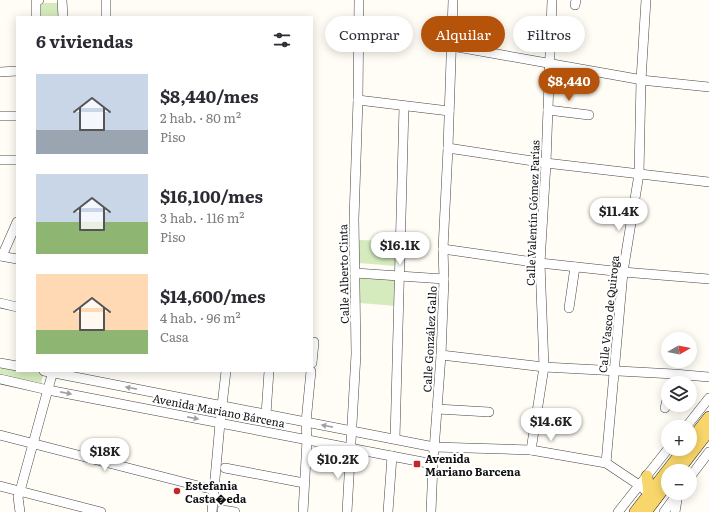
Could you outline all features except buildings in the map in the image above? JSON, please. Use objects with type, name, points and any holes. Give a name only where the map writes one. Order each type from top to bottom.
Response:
[{"type":"main road","points":[[697,432],[709,417]]},
{"type":"main road","points":[[683,464],[709,430]]},
{"type":"main road","points":[[634,512],[679,456]]},
{"type":"main road","points":[[647,476],[649,494]]},
{"type":"main road","points":[[646,512],[661,492]]},
{"type":"street","points":[[36,16],[36,0],[39,0]]},
{"type":"street","points":[[62,0],[63,16]]},
{"type":"street","points":[[106,0],[106,16]]},
{"type":"street","name":"Calle Alberto Cinta","points":[[347,512],[356,354],[354,219],[358,100],[359,0]]},
{"type":"street","name":"Calle González Gallo","points":[[453,0],[453,16]]},
{"type":"street","name":"Calle Valentín Gómez Farías","points":[[531,450],[544,367],[540,263],[546,163],[552,0]]},
{"type":"street","name":"Calle Vasco de Quiroga","points":[[606,463],[623,272],[639,174],[641,80],[646,0]]},
{"type":"street","name":"Calle González Gallo","points":[[431,512],[441,355],[444,280],[443,249],[452,52]]},
{"type":"street","points":[[485,52],[641,80],[709,87]]},
{"type":"street","points":[[0,72],[16,72]]},
{"type":"street","points":[[358,100],[449,111]]},
{"type":"street","points":[[395,439],[404,106]]},
{"type":"street","points":[[548,110],[589,115]]},
{"type":"street","points":[[0,116],[16,116]]},
{"type":"street","points":[[448,148],[546,163],[709,182]]},
{"type":"street","points":[[0,160],[16,160]]},
{"type":"street","points":[[16,224],[1,256],[16,259]]},
{"type":"street","points":[[443,249],[575,267],[709,279]]},
{"type":"street","points":[[569,308],[575,267]]},
{"type":"street","points":[[355,273],[444,280]]},
{"type":"street","points":[[0,303],[16,307]]},
{"type":"street","points":[[313,352],[314,342]]},
{"type":"street","points":[[441,355],[544,367],[709,376]]},
{"type":"street","points":[[0,363],[16,366]]},
{"type":"street","points":[[20,512],[18,497],[48,390],[50,372]]},
{"type":"street","name":"Avenida Mariano Bárcena","points":[[50,372],[434,447],[531,450],[606,463]]},
{"type":"street","points":[[212,512],[226,372]]},
{"type":"street","points":[[266,414],[269,372]]},
{"type":"street","points":[[303,512],[307,440],[306,422],[311,372]]},
{"type":"street","name":"Avenida Mariano Bárcena","points":[[0,379],[48,390],[433,464]]},
{"type":"street","points":[[692,420],[709,398]]},
{"type":"street","points":[[437,409],[489,412]]},
{"type":"street","points":[[0,435],[214,490]]},
{"type":"street","points":[[697,468],[709,452]]},
{"type":"street","points":[[388,512],[392,456]]},
{"type":"street","points":[[618,512],[663,456]]},
{"type":"street","points":[[606,463],[639,485],[649,494]]},
{"type":"street","points":[[225,468],[304,483]]},
{"type":"street","points":[[0,486],[101,512]]},
{"type":"street","points":[[664,512],[673,500]]},
{"type":"street","points":[[675,512],[677,500]]},
{"type":"street","points":[[222,510],[236,512]]},
{"type":"green space","points":[[38,3],[60,3],[60,16],[38,16]]},
{"type":"green space","points":[[359,240],[397,241],[396,266],[359,263]]},
{"type":"green space","points":[[359,277],[396,280],[396,306],[360,303]]},
{"type":"green space","points":[[0,365],[16,368],[16,372],[44,372],[41,383],[0,376]]},
{"type":"place","name":"Avenida Mariano Barcena","points":[[417,464]]},
{"type":"place","name":"Estefania Casta�eda","points":[[177,491]]}]
